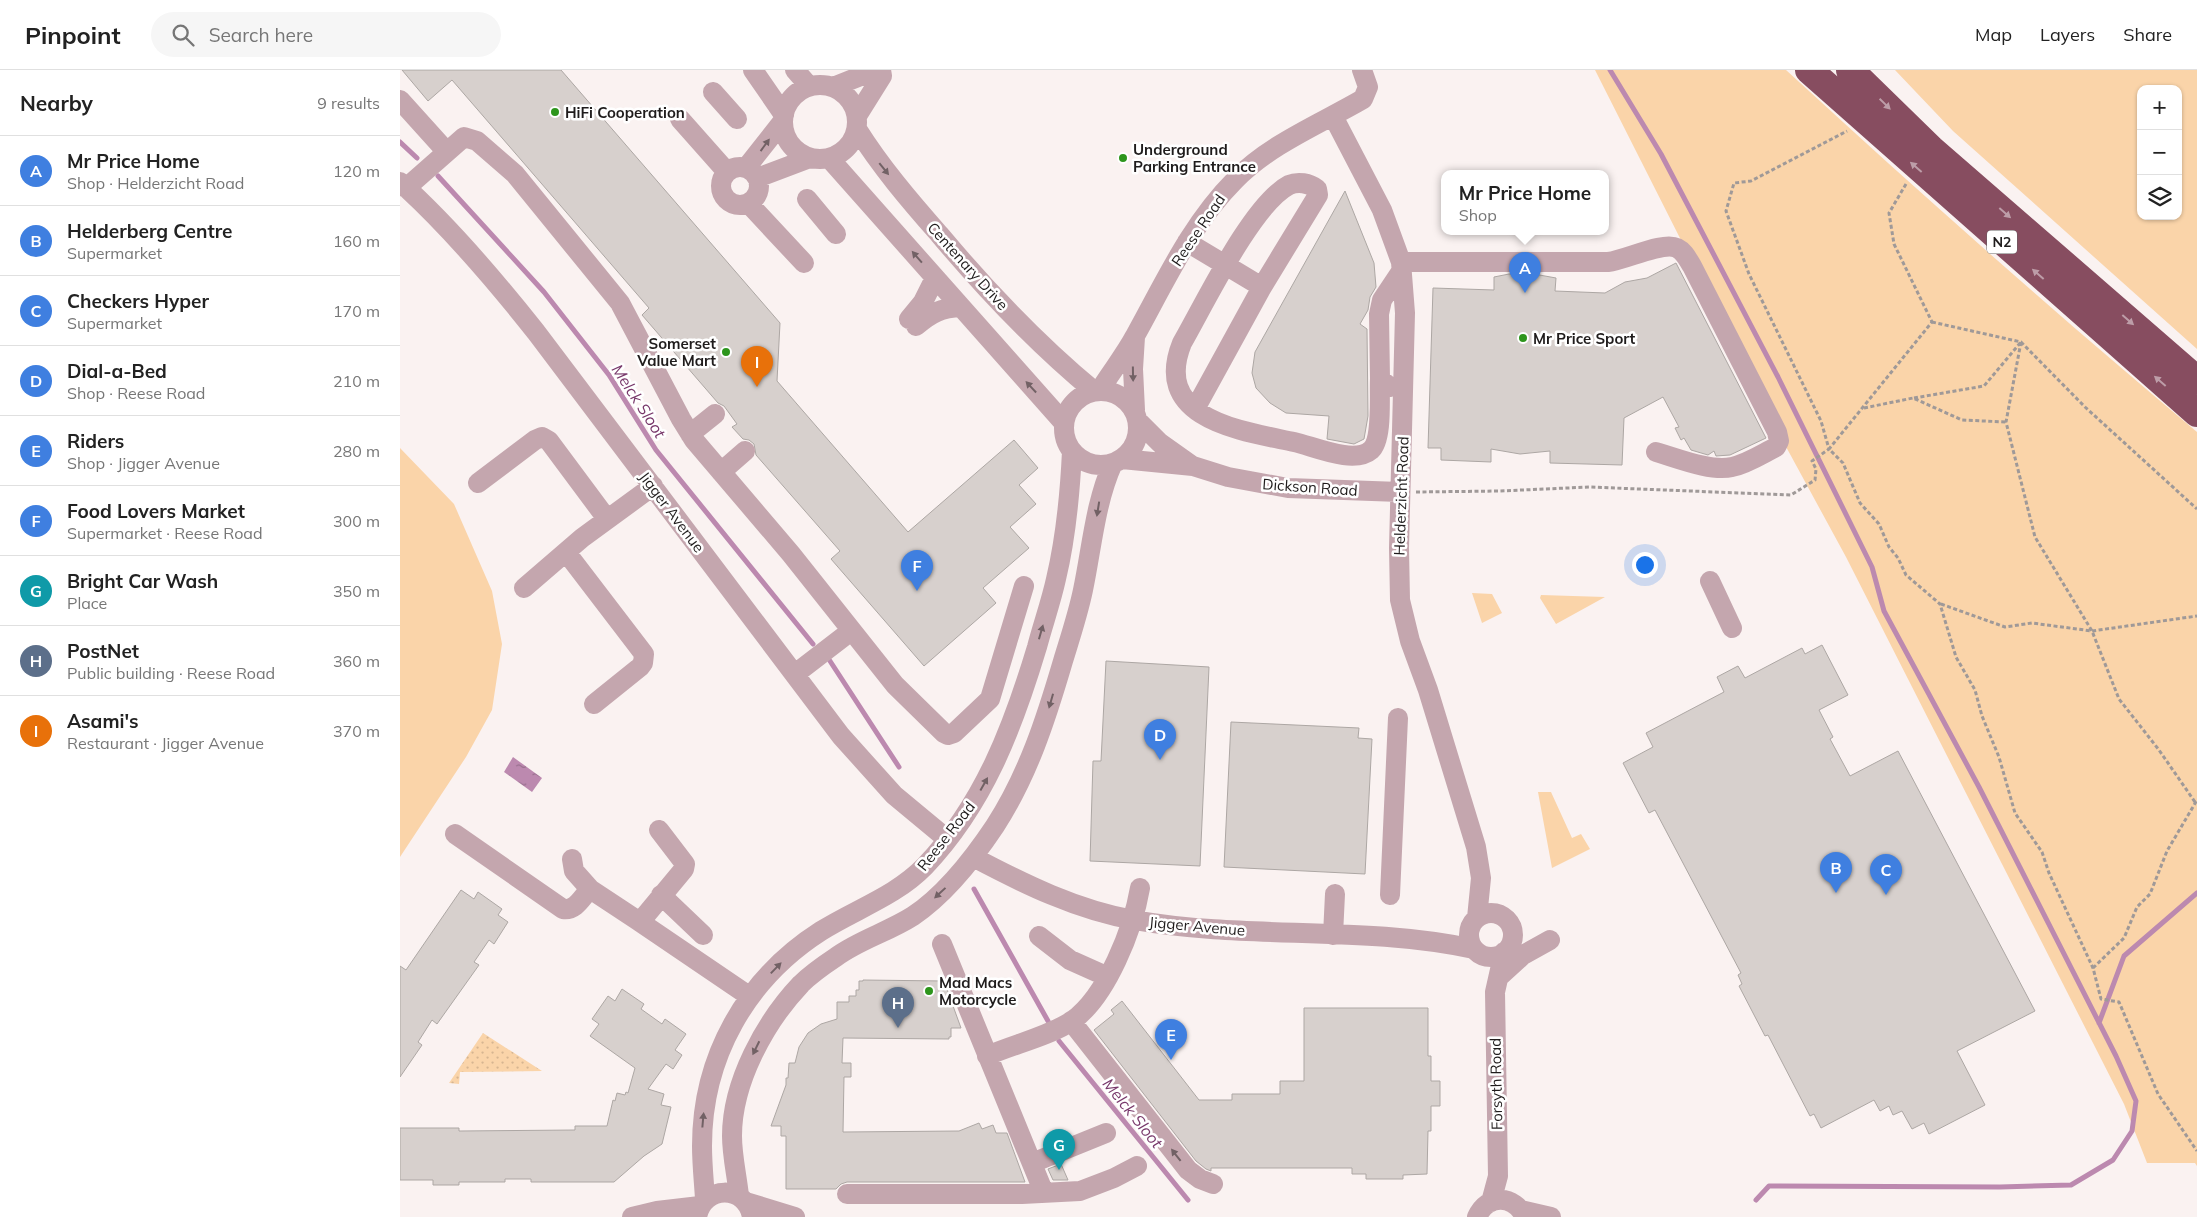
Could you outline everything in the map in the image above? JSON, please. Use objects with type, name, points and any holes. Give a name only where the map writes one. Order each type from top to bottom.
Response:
[{"type":"highway","name":"N2","points":[[1808,70],[2197,413]]},
{"type":"highway","name":"N2","points":[[1850,70],[1931,149],[2197,380]]},
{"type":"street","points":[[753,70],[783,118],[786,136],[792,145],[800,153],[820,158],[852,182],[1064,423]]},
{"type":"street","points":[[794,70],[809,86]]},
{"type":"street","points":[[833,87],[876,70]]},
{"type":"street","points":[[680,119],[744,173],[758,193],[748,203],[736,204],[725,198],[721,186],[722,180],[744,173],[839,154],[848,147],[857,122],[882,76],[881,70]]},
{"type":"street","name":"Reese Road","points":[[1097,390],[1135,337],[1156,295],[1187,242],[1216,201],[1235,179],[1267,154],[1363,99],[1368,87],[1366,71]]},
{"type":"street","points":[[744,173],[783,118],[790,99],[809,86],[821,84],[833,87],[849,98],[857,122]]},
{"type":"street","points":[[713,92],[737,119]]},
{"type":"street","points":[[400,100],[446,151]]},
{"type":"street","name":"Helderzicht Road","points":[[1332,116],[1382,210],[1401,266],[1405,313],[1398,573],[1400,600],[1405,624],[1466,809],[1476,847],[1481,878],[1497,914]]},
{"type":"street","name":"Centenary Drive","points":[[857,122],[878,163],[959,258],[1050,352],[1097,390]]},
{"type":"street","points":[[403,185],[459,139],[464,137],[473,138],[481,144],[520,180],[624,308],[680,419],[690,434],[791,554],[895,685],[941,731],[951,735],[990,698],[1024,586]]},
{"type":"street","points":[[1195,409],[1262,287],[1315,199],[1318,192],[1314,187],[1297,182],[1287,186],[1274,196],[1254,219],[1182,344],[1177,359],[1177,384],[1184,397],[1195,409],[1216,423],[1244,432],[1300,443],[1335,454],[1363,454],[1371,450],[1378,438],[1380,306],[1401,266],[1608,262],[1622,260],[1663,246],[1678,249],[1686,255],[1777,432],[1779,441],[1776,447],[1740,465],[1726,468],[1715,468],[1656,452]]},
{"type":"street","name":"Jigger Avenue","points":[[403,185],[499,285],[794,674],[869,769],[894,795],[947,839]]},
{"type":"street","points":[[807,199],[836,234]]},
{"type":"street","points":[[748,203],[804,263]]},
{"type":"street","points":[[1187,242],[1262,287]]},
{"type":"street","points":[[935,278],[913,322],[947,307],[961,307]]},
{"type":"street","name":"Reese Road","points":[[1135,337],[1133,369],[1136,416]]},
{"type":"street","points":[[1380,379],[1404,398]]},
{"type":"street","points":[[1097,390],[1120,395],[1136,416],[1136,442],[1118,461],[1106,465],[1091,464],[1078,457],[1072,451],[1064,435],[1064,423],[1071,405],[1081,396],[1097,390]]},
{"type":"street","points":[[690,434],[715,414]]},
{"type":"street","name":"Dickson Road","points":[[1136,416],[1160,443],[1193,466]]},
{"type":"street","points":[[478,483],[535,440],[542,437],[548,441],[607,519]]},
{"type":"street","points":[[721,472],[745,451]]},
{"type":"street","name":"Reese Road","points":[[701,1207],[702,1146],[708,1088],[715,1061],[734,1018],[749,996],[779,964],[803,944],[846,916],[894,892],[925,866],[968,811],[992,770],[1022,697],[1056,579],[1068,515],[1072,451]]},
{"type":"street","name":"Reese Road","points":[[746,1205],[732,1135],[737,1101],[747,1068],[761,1038],[782,1007],[803,982],[838,956],[912,916],[948,885],[973,857],[995,826],[1022,778],[1046,720],[1083,593],[1100,498],[1118,461]]},
{"type":"street","name":"Dickson Road","points":[[1118,461],[1193,466],[1237,479],[1288,488],[1400,492]]},
{"type":"street","points":[[524,588],[607,519],[652,486]]},
{"type":"street","points":[[566,552],[644,654],[643,663],[640,667],[594,704]]},
{"type":"street","points":[[1710,581],[1732,628]]},
{"type":"street","points":[[794,674],[851,631]]},
{"type":"street","points":[[1390,895],[1398,718]]},
{"type":"street","points":[[640,922],[684,869],[685,864],[659,830]]},
{"type":"street","points":[[456,834],[563,909],[569,910],[574,907],[590,889]]},
{"type":"street","name":"Jigger Avenue","points":[[973,857],[1020,882],[1056,898],[1133,920],[1214,929],[1434,940],[1478,952]]},
{"type":"street","points":[[572,859],[574,871],[590,889],[749,996]]},
{"type":"street","name":"Helderzicht Road","points":[[1473,923],[1481,878]]},
{"type":"street","points":[[987,1056],[1071,1021],[1089,1004],[1108,978],[1133,920],[1140,888]]},
{"type":"street","points":[[1333,935],[1335,894]]},
{"type":"street","points":[[662,895],[703,935]]},
{"type":"street","points":[[1486,913],[1497,914],[1506,919],[1513,931],[1512,941],[1504,952],[1494,956],[1478,952],[1470,941],[1473,923],[1486,913]]},
{"type":"street","name":"Jigger Avenue","points":[[1434,940],[1473,923]]},
{"type":"street","points":[[1039,936],[1070,960],[1108,978]]},
{"type":"street","points":[[1497,985],[1523,955],[1550,940]]},
{"type":"street","points":[[942,944],[1044,1193]]},
{"type":"street","name":"Forsyth Road","points":[[1478,952],[1497,985]]},
{"type":"street","name":"Forsyth Road","points":[[1500,1210],[1498,1176],[1497,985],[1504,952]]},
{"type":"street","points":[[1071,1021],[1188,1170],[1200,1179],[1213,1184]]},
{"type":"street","points":[[1032,1163],[1106,1133]]},
{"type":"street","points":[[847,1194],[1044,1193],[1080,1191],[1114,1178],[1138,1166]]},
{"type":"street","points":[[632,1217],[657,1211],[701,1207],[722,1192],[746,1205],[795,1217]]},
{"type":"street","points":[[1459,1217],[1500,1210],[1551,1217]]},
{"type":"path","points":[[1865,122],[1752,181],[1734,183],[1726,211],[1749,274],[1820,421],[1830,449],[1843,462],[1860,503],[1879,524],[1889,547],[1898,558],[1906,575],[1940,604],[2005,627],[2032,623],[2092,631],[2197,616]]},
{"type":"path","points":[[1916,167],[1889,213],[1894,244],[1932,322]]},
{"type":"path","points":[[1932,322],[2021,342],[2085,407],[2197,509]]},
{"type":"path","points":[[1400,492],[1500,491],[1588,487],[1791,495],[1814,480],[1816,469],[1812,461],[1830,449],[1932,322]]},
{"type":"path","points":[[1864,408],[1984,386],[2021,342]]},
{"type":"path","points":[[2021,342],[2006,422],[2035,537],[2092,631],[2119,699],[2196,801],[2167,851],[2150,894],[2137,907],[2124,938],[2093,968]]},
{"type":"path","points":[[1913,398],[1962,420],[2006,422]]},
{"type":"path","points":[[1940,604],[1956,657],[1976,690],[1982,716],[1999,758],[2015,813],[2042,852],[2049,874],[2093,968],[2101,999],[2119,1002],[2158,1094],[2197,1152]]},
{"type":"shaded area","points":[[1595,70],[1786,70],[1989,253],[2197,432],[2197,1166],[2195,1163],[2147,1163],[2124,1104],[1846,557],[1778,432]]},
{"type":"shaded area","points":[[1895,70],[2197,70],[2197,349],[1953,131]]},
{"type":"shaded area","points":[[400,448],[454,504],[492,591],[502,644],[492,710],[466,757],[400,857]]},
{"type":"shaded area","points":[[1472,593],[1492,594],[1502,613],[1482,623]]},
{"type":"shaded area","points":[[1541,595],[1605,597],[1556,624],[1540,598]]},
{"type":"shaded area","points":[[1538,792],[1551,792],[1572,838],[1581,834],[1590,849],[1552,868]]},
{"type":"shaded area","points":[[483,1033],[542,1071],[460,1072],[459,1084],[449,1083]]},
{"type":"water","points":[[513,757],[542,778],[532,792],[504,772]]},
{"type":"building","name":"Somerset Value Mart","points":[[402,70],[561,70],[780,323],[777,381],[908,532],[1014,440],[1038,468],[1019,485],[1036,504],[1010,527],[1029,548],[983,588],[996,603],[924,666],[831,559],[840,551],[756,455],[754,444],[749,440],[743,439],[732,427],[737,424],[724,406],[718,403],[642,315],[649,308],[452,80],[428,101]]},
{"type":"building","points":[[1345,191],[1374,263],[1376,287],[1370,297],[1368,310],[1360,324],[1367,329],[1368,416],[1364,439],[1354,444],[1327,439],[1329,416],[1286,413],[1270,403],[1256,388],[1252,373],[1255,352]]},
{"type":"building","points":[[1676,263],[1766,438],[1730,455],[1716,456],[1714,451],[1708,455],[1691,450],[1684,438],[1681,440],[1675,428],[1679,427],[1663,397],[1624,418],[1622,465],[1550,463],[1550,451],[1520,454],[1491,449],[1491,462],[1441,460],[1441,448],[1428,448],[1433,288],[1494,290],[1494,277],[1509,274],[1534,274],[1556,278],[1555,291],[1605,293],[1625,282],[1647,278]]},
{"type":"building","points":[[1822,645],[1848,695],[1819,710],[1833,737],[1830,739],[1850,776],[1898,751],[2035,1011],[1957,1051],[1985,1105],[1929,1134],[1924,1123],[1912,1129],[1902,1111],[1893,1115],[1889,1106],[1880,1111],[1874,1100],[1821,1128],[1814,1114],[1810,1116],[1768,1035],[1765,1036],[1739,986],[1742,984],[1738,975],[1741,973],[1655,810],[1649,813],[1623,763],[1653,747],[1646,733],[1724,692],[1717,677],[1738,666],[1745,678],[1802,648],[1805,654]]},
{"type":"building","points":[[1106,661],[1209,667],[1200,866],[1090,861],[1093,761],[1101,761]]},
{"type":"building","points":[[1231,722],[1359,728],[1358,738],[1372,739],[1365,874],[1224,867]]},
{"type":"building","points":[[461,890],[474,899],[478,892],[502,909],[498,915],[508,922],[494,944],[489,940],[474,962],[479,965],[437,1024],[432,1020],[418,1042],[422,1045],[400,1077],[400,966],[406,970]]},
{"type":"building","points":[[859,981],[944,981],[961,1028],[951,1028],[951,1037],[949,1039],[843,1038],[842,1063],[851,1063],[851,1077],[844,1077],[843,1132],[959,1131],[979,1123],[982,1129],[993,1125],[996,1133],[1007,1133],[1025,1182],[847,1182],[841,1184],[836,1189],[786,1189],[786,1136],[781,1136],[781,1126],[771,1126],[786,1085],[786,1078],[788,1078],[789,1063],[795,1063],[799,1047],[808,1033],[821,1024],[837,1019],[837,1002],[849,1002],[849,996],[856,996],[856,990],[859,990]]},
{"type":"building","points":[[622,989],[644,1004],[641,1009],[662,1024],[665,1019],[686,1034],[675,1050],[682,1055],[673,1069],[666,1064],[648,1089],[664,1094],[661,1105],[671,1107],[662,1144],[644,1156],[614,1182],[531,1182],[531,1179],[505,1179],[505,1182],[459,1182],[459,1185],[433,1185],[433,1180],[400,1180],[400,1128],[459,1128],[459,1131],[575,1130],[575,1126],[607,1126],[613,1100],[615,1101],[617,1093],[625,1095],[626,1092],[628,1093],[635,1068],[590,1036],[599,1024],[592,1019],[608,996],[615,1001]]},
{"type":"building","points":[[1122,1001],[1199,1100],[1232,1100],[1232,1094],[1280,1094],[1280,1081],[1304,1081],[1304,1008],[1428,1008],[1428,1056],[1431,1056],[1431,1081],[1440,1081],[1440,1106],[1431,1106],[1431,1131],[1428,1131],[1427,1174],[1403,1175],[1403,1179],[1366,1179],[1366,1174],[1352,1174],[1352,1168],[1211,1168],[1211,1171],[1206,1169],[1196,1161],[1094,1030],[1114,1014],[1111,1010]]},
{"type":"building","points":[[1061,1164],[1068,1180],[1053,1180],[1048,1169]]},
{"type":"waterway","points":[[1610,70],[1661,154],[1778,377],[1872,567],[1884,611],[1979,787],[2116,1056],[2136,1101],[2132,1131],[2113,1160],[2071,1185],[2000,1187],[1769,1186],[1756,1200]]},
{"type":"waterway","name":"Melck Sloot","points":[[400,142],[417,158]]},
{"type":"waterway","name":"Melck Sloot","points":[[438,176],[544,292],[609,375],[656,450],[813,644]]},
{"type":"waterway","name":"Melck Sloot","points":[[830,661],[899,767]]},
{"type":"waterway","name":"Melck Sloot","points":[[974,889],[1048,1021]]},
{"type":"waterway","points":[[2099,1023],[2124,956],[2197,893]]},
{"type":"waterway","name":"Melck Sloot","points":[[1059,1041],[1188,1200]]},
{"type":"place","name":"HiFi Cooperation","points":[[555,112]]},
{"type":"place","name":"Underground Parking Entrance","points":[[1123,158]]},
{"type":"place","name":"Mr Price Home","points":[[1525,293]]},
{"type":"place","name":"Mr Price Sport","points":[[1523,338]]},
{"type":"place","name":"Somerset Value Mart","points":[[726,352]]},
{"type":"place","name":"Asami's","points":[[757,387]]},
{"type":"place","name":"Food Lovers Market","points":[[917,591]]},
{"type":"place","name":"Dial-a-Bed","points":[[1160,760]]},
{"type":"place","name":"Helderberg Centre","points":[[1836,893]]},
{"type":"place","name":"Checkers Hyper","points":[[1886,895]]},
{"type":"place","name":"Mad Macs Motorcycle","points":[[929,991]]},
{"type":"place","name":"PostNet","points":[[898,1028]]},
{"type":"place","name":"Riders","points":[[1171,1060]]},
{"type":"place","name":"Bright Car Wash","points":[[1059,1170]]}]
